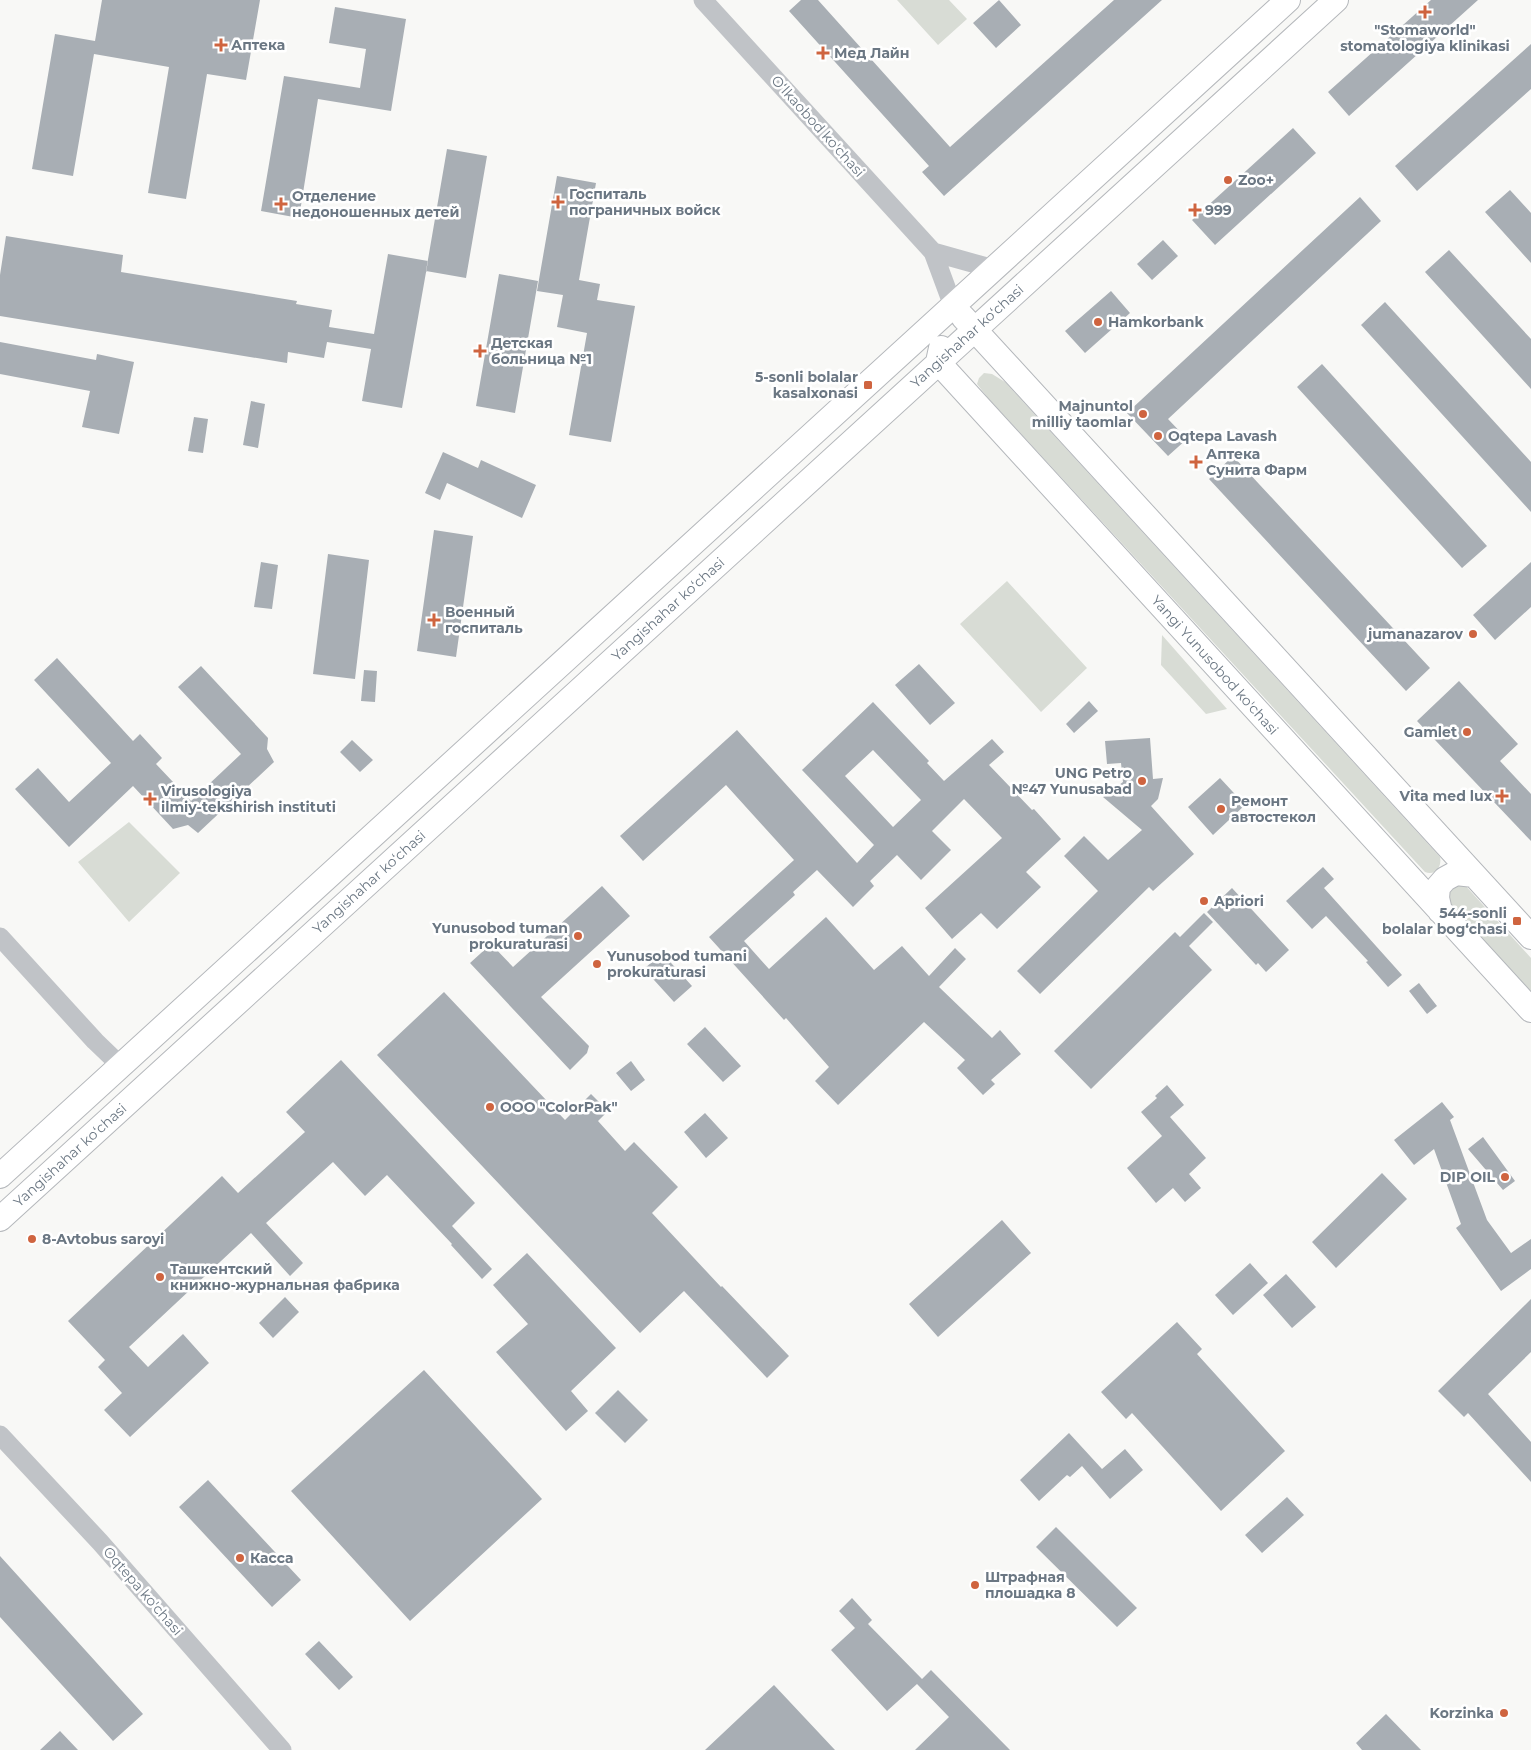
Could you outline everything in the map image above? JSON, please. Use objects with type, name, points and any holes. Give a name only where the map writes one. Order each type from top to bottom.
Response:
[{"type":"main road","points":[[0,1176],[1288,0]]},
{"type":"main road","name":"Yangishahar ko‘chasi","points":[[0,1219],[1336,0]]},
{"type":"main road","points":[[1206,75],[1204,85],[1207,94],[1217,99],[1228,99]]},
{"type":"main road","points":[[953,306],[1531,937]]},
{"type":"main road","points":[[938,362],[953,306]]},
{"type":"main road","name":"Yangi Yunusobod ko'chasi","points":[[938,362],[1531,1010]]},
{"type":"main road","points":[[422,791],[432,792],[439,798],[443,804],[443,814]]},
{"type":"main road","points":[[1440,912],[1437,898],[1438,887],[1445,878],[1456,873],[1474,875]]},
{"type":"main road","points":[[121,1066],[143,1088]]},
{"type":"street","name":"Oʻlkaobod ko'chasi","points":[[703,0],[934,252],[953,306]]},
{"type":"street","points":[[934,252],[994,269]]},
{"type":"street","points":[[0,937],[95,1041],[121,1066]]},
{"type":"street","name":"Oqtepa ko'chasi","points":[[0,1435],[100,1542],[282,1750]]},
{"type":"shaded area","points":[[897,0],[949,0],[967,19],[938,45]]},
{"type":"shaded area","points":[[984,373],[992,374],[1005,382],[1440,857],[1439,867],[1435,871],[1432,873],[1425,872],[988,398],[977,384],[979,378]]},
{"type":"shaded area","points":[[1007,581],[1087,668],[1041,712],[960,624]]},
{"type":"shaded area","points":[[1162,635],[1227,709],[1206,714],[1161,665]]},
{"type":"shaded area","points":[[129,822],[180,873],[129,922],[78,862]]},
{"type":"shaded area","points":[[1464,884],[1531,958],[1531,993],[1446,899],[1448,893],[1455,885]]},
{"type":"building","points":[[102,0],[260,0],[246,80],[207,74],[186,199],[148,193],[169,67],[94,54],[73,176],[32,169],[55,34],[95,41]]},
{"type":"building","points":[[801,0],[818,0],[950,147],[1114,0],[1162,0],[944,196],[922,172],[929,166],[789,11]]},
{"type":"building","points":[[999,0],[1021,25],[996,48],[973,23]]},
{"type":"building","points":[[1431,0],[1478,0],[1349,116],[1328,92]]},
{"type":"building","points":[[335,7],[406,19],[391,111],[318,99],[299,218],[261,211],[284,76],[360,88],[366,49],[329,43]]},
{"type":"building","points":[[1531,44],[1531,89],[1417,191],[1395,166]]},
{"type":"building","points":[[1293,128],[1316,153],[1215,245],[1192,220]]},
{"type":"building","points":[[447,149],[487,156],[466,278],[426,271]]},
{"type":"building","points":[[557,176],[596,183],[579,280],[600,284],[597,300],[635,306],[611,442],[569,435],[587,333],[557,327],[563,295],[537,291]]},
{"type":"building","points":[[1510,190],[1531,213],[1531,263],[1485,212]]},
{"type":"building","points":[[1360,197],[1381,221],[1168,419],[1187,439],[1168,456],[1127,413]]},
{"type":"building","points":[[6,236],[123,255],[121,272],[297,301],[296,304],[332,310],[329,327],[374,334],[388,254],[428,261],[402,408],[362,401],[371,349],[327,342],[324,358],[288,352],[287,363],[0,316],[0,275]]},
{"type":"building","points":[[1163,240],[1178,256],[1152,280],[1137,264]]},
{"type":"building","points":[[1449,250],[1531,339],[1531,389],[1425,272]]},
{"type":"building","points":[[499,274],[538,281],[515,413],[476,406]]},
{"type":"building","name":"Hamkorbank","points":[[1111,291],[1130,313],[1085,353],[1065,331]]},
{"type":"building","points":[[1385,302],[1531,462],[1531,512],[1361,325]]},
{"type":"building","points":[[0,342],[96,360],[97,354],[134,362],[119,434],[82,427],[90,391],[0,374]]},
{"type":"building","points":[[1322,364],[1487,546],[1462,568],[1297,387]]},
{"type":"building","points":[[251,401],[265,404],[258,448],[243,445]]},
{"type":"building","points":[[194,417],[208,419],[203,453],[188,451]]},
{"type":"building","points":[[443,452],[478,468],[481,460],[536,485],[522,518],[447,483],[440,500],[425,493]]},
{"type":"building","points":[[1233,456],[1430,668],[1406,691],[1209,479]]},
{"type":"building","points":[[434,530],[473,536],[456,657],[417,651]]},
{"type":"building","points":[[328,554],[369,560],[355,679],[313,674]]},
{"type":"building","points":[[261,562],[278,565],[272,609],[254,607]]},
{"type":"building","points":[[1531,562],[1531,607],[1495,640],[1473,615]]},
{"type":"building","points":[[57,658],[133,741],[140,734],[162,758],[156,764],[191,801],[241,754],[178,687],[201,666],[268,738],[267,749],[274,762],[198,833],[188,825],[173,829],[133,786],[69,847],[15,789],[38,768],[69,802],[111,763],[34,680]]},
{"type":"building","points":[[919,664],[955,703],[930,725],[895,685]]},
{"type":"building","points":[[364,670],[377,671],[375,702],[361,701]]},
{"type":"building","name":"Gamlet","points":[[1459,681],[1518,744],[1500,761],[1531,794],[1531,841],[1417,721]]},
{"type":"building","points":[[1089,701],[1098,711],[1074,733],[1066,724]]},
{"type":"building","points":[[873,702],[929,761],[927,763],[944,781],[992,739],[1004,752],[989,765],[1032,810],[1034,809],[1061,839],[1026,872],[1041,887],[997,929],[981,913],[952,939],[925,908],[1002,838],[964,799],[932,831],[951,850],[921,880],[897,855],[870,881],[874,886],[853,907],[817,870],[793,892],[795,895],[744,941],[769,969],[826,917],[874,970],[902,946],[929,976],[955,948],[966,959],[939,987],[992,1038],[1000,1030],[1021,1054],[991,1080],[995,1084],[983,1095],[957,1068],[965,1060],[924,1022],[838,1105],[815,1081],[829,1067],[786,1018],[784,1020],[709,937],[794,860],[726,785],[643,861],[620,836],[737,730],[857,863],[874,845],[802,770]],"holes":[[[873,750],[921,800],[893,827],[845,776]]]},
{"type":"building","points":[[1150,738],[1153,779],[1163,778],[1158,799],[1151,806],[1194,854],[1153,891],[1149,887],[1040,994],[1017,971],[1098,891],[1064,856],[1084,836],[1108,860],[1142,830],[1103,797],[1123,782],[1121,763],[1107,764],[1105,741]]},
{"type":"building","points":[[352,740],[373,760],[360,772],[340,752]]},
{"type":"building","points":[[1220,778],[1245,805],[1213,835],[1188,807]]},
{"type":"building","points":[[1323,867],[1334,879],[1324,888],[1402,975],[1388,987],[1366,962],[1368,961],[1326,916],[1312,929],[1286,901]]},
{"type":"building","points":[[602,886],[630,916],[541,997],[589,1046],[587,1053],[570,1070],[470,963],[491,944],[513,967]]},
{"type":"building","points":[[1232,888],[1289,950],[1266,972],[1258,963],[1256,965],[1207,912]]},
{"type":"building","points":[[1204,913],[1213,922],[1189,946],[1212,970],[1091,1089],[1054,1051],[1175,932],[1180,937]]},
{"type":"building","points":[[662,953],[692,986],[674,1002],[644,969]]},
{"type":"building","points":[[1419,983],[1437,1006],[1427,1014],[1409,991]]},
{"type":"building","points":[[444,992],[565,1120],[591,1094],[608,1111],[598,1121],[625,1151],[634,1142],[678,1187],[652,1213],[789,1356],[767,1378],[684,1291],[640,1333],[377,1055]]},
{"type":"building","points":[[705,1027],[741,1066],[723,1082],[687,1044]]},
{"type":"building","points":[[341,1060],[475,1203],[452,1226],[492,1269],[482,1279],[387,1175],[365,1196],[333,1162],[266,1223],[303,1263],[290,1276],[251,1233],[129,1347],[148,1367],[183,1334],[209,1363],[130,1437],[104,1410],[122,1393],[98,1367],[105,1360],[68,1321],[222,1176],[238,1193],[305,1132],[286,1112]]},
{"type":"building","points":[[631,1061],[645,1080],[631,1091],[616,1073]]},
{"type":"building","points":[[1167,1085],[1184,1105],[1170,1117],[1206,1158],[1189,1174],[1201,1188],[1185,1202],[1173,1188],[1156,1203],[1127,1168],[1162,1136],[1141,1112],[1157,1098],[1155,1096]]},
{"type":"building","points":[[1442,1102],[1454,1117],[1450,1120],[1487,1220],[1511,1253],[1531,1239],[1531,1269],[1501,1291],[1456,1228],[1461,1224],[1434,1149],[1414,1165],[1394,1140]]},
{"type":"building","points":[[705,1113],[728,1138],[706,1158],[684,1132]]},
{"type":"building","points":[[1483,1137],[1515,1181],[1503,1190],[1468,1149]]},
{"type":"building","points":[[1382,1173],[1407,1199],[1336,1268],[1312,1242]]},
{"type":"building","points":[[1002,1220],[1031,1253],[938,1337],[909,1304]]},
{"type":"building","points":[[527,1253],[616,1348],[571,1391],[588,1411],[566,1431],[496,1352],[528,1324],[493,1285]]},
{"type":"building","points":[[1250,1263],[1268,1283],[1233,1315],[1215,1295]]},
{"type":"building","points":[[1286,1274],[1316,1307],[1292,1328],[1263,1295]]},
{"type":"building","points":[[285,1297],[299,1312],[273,1338],[259,1323]]},
{"type":"building","points":[[1531,1299],[1531,1352],[1488,1394],[1531,1442],[1531,1482],[1468,1413],[1464,1417],[1438,1391]]},
{"type":"building","points":[[1177,1322],[1202,1349],[1197,1354],[1285,1451],[1221,1511],[1132,1413],[1126,1419],[1101,1392]]},
{"type":"building","points":[[424,1370],[542,1499],[410,1621],[291,1491]]},
{"type":"building","points":[[618,1390],[648,1420],[625,1443],[595,1413]]},
{"type":"building","points":[[1069,1433],[1102,1469],[1125,1449],[1143,1470],[1110,1499],[1082,1466],[1070,1477],[1067,1475],[1039,1501],[1020,1480]]},
{"type":"building","points":[[208,1480],[301,1580],[272,1607],[179,1507]]},
{"type":"building","points":[[1287,1497],[1304,1515],[1262,1553],[1245,1535]]},
{"type":"building","points":[[1056,1527],[1137,1608],[1117,1627],[1036,1547]]},
{"type":"building","points":[[0,1556],[143,1714],[113,1741],[0,1617]]},
{"type":"building","points":[[852,1598],[872,1620],[868,1624],[922,1679],[931,1670],[1010,1750],[915,1750],[949,1717],[917,1684],[887,1711],[831,1650],[855,1628],[839,1611]]},
{"type":"building","points":[[319,1641],[353,1677],[339,1690],[305,1654]]},
{"type":"building","points":[[774,1685],[835,1750],[705,1750]]},
{"type":"building","points":[[1386,1714],[1421,1750],[1362,1750],[1356,1743]]},
{"type":"building","points":[[60,1731],[78,1750],[40,1750]]},
{"type":"place","name":"\"Stomaworld\" stomatologiya klinikasi","points":[[1425,12]]},
{"type":"place","name":"Аптека","points":[[221,45]]},
{"type":"place","name":"Мед Лайн","points":[[823,53]]},
{"type":"place","name":"Zoo+","points":[[1228,180]]},
{"type":"place","name":"Госпиталь пограничных войск","points":[[558,202]]},
{"type":"place","name":"Отделение недоношенных детей","points":[[281,204]]},
{"type":"place","name":"999","points":[[1195,210]]},
{"type":"place","name":"Hamkorbank","points":[[1098,322]]},
{"type":"place","name":"Детская больница №1","points":[[480,351]]},
{"type":"place","name":"5-sonli bolalar kasalxonasi","points":[[868,385]]},
{"type":"place","name":"Majnuntol milliy taomlar","points":[[1143,414]]},
{"type":"place","name":"Oqtepa Lavash","points":[[1158,436]]},
{"type":"place","name":"Аптека Сунита Фарм","points":[[1196,462]]},
{"type":"place","name":"Военный госпиталь","points":[[434,620]]},
{"type":"place","name":"jumanazarov","points":[[1473,634]]},
{"type":"place","name":"Gamlet","points":[[1467,732]]},
{"type":"place","name":"UNG Petro №47 Yunusabad","points":[[1142,781]]},
{"type":"place","name":"Vita med lux","points":[[1502,796]]},
{"type":"place","name":"Virusologiya ilmiy-tekshirish instituti","points":[[150,799]]},
{"type":"place","name":"Ремонт автостекол","points":[[1221,809]]},
{"type":"place","name":"Apriori","points":[[1204,901]]},
{"type":"place","name":"544-sonli bolalar bogʻchasi","points":[[1517,921]]},
{"type":"place","name":"Yunusobod tuman prokuraturasi","points":[[578,936]]},
{"type":"place","name":"Yunusobod tumani prokuraturasi","points":[[597,964]]},
{"type":"place","name":"OOO \"ColorPak\"","points":[[490,1107]]},
{"type":"place","name":"DIP OIL","points":[[1505,1177]]},
{"type":"place","name":"8-Avtobus saroyi","points":[[32,1239]]},
{"type":"place","name":"Ташкентский книжно-журнальная фабрика","points":[[160,1277]]},
{"type":"place","name":"Касса","points":[[240,1558]]},
{"type":"place","name":"Штрафная плошадка 8","points":[[975,1585]]},
{"type":"place","name":"Korzinka","points":[[1504,1713]]}]
